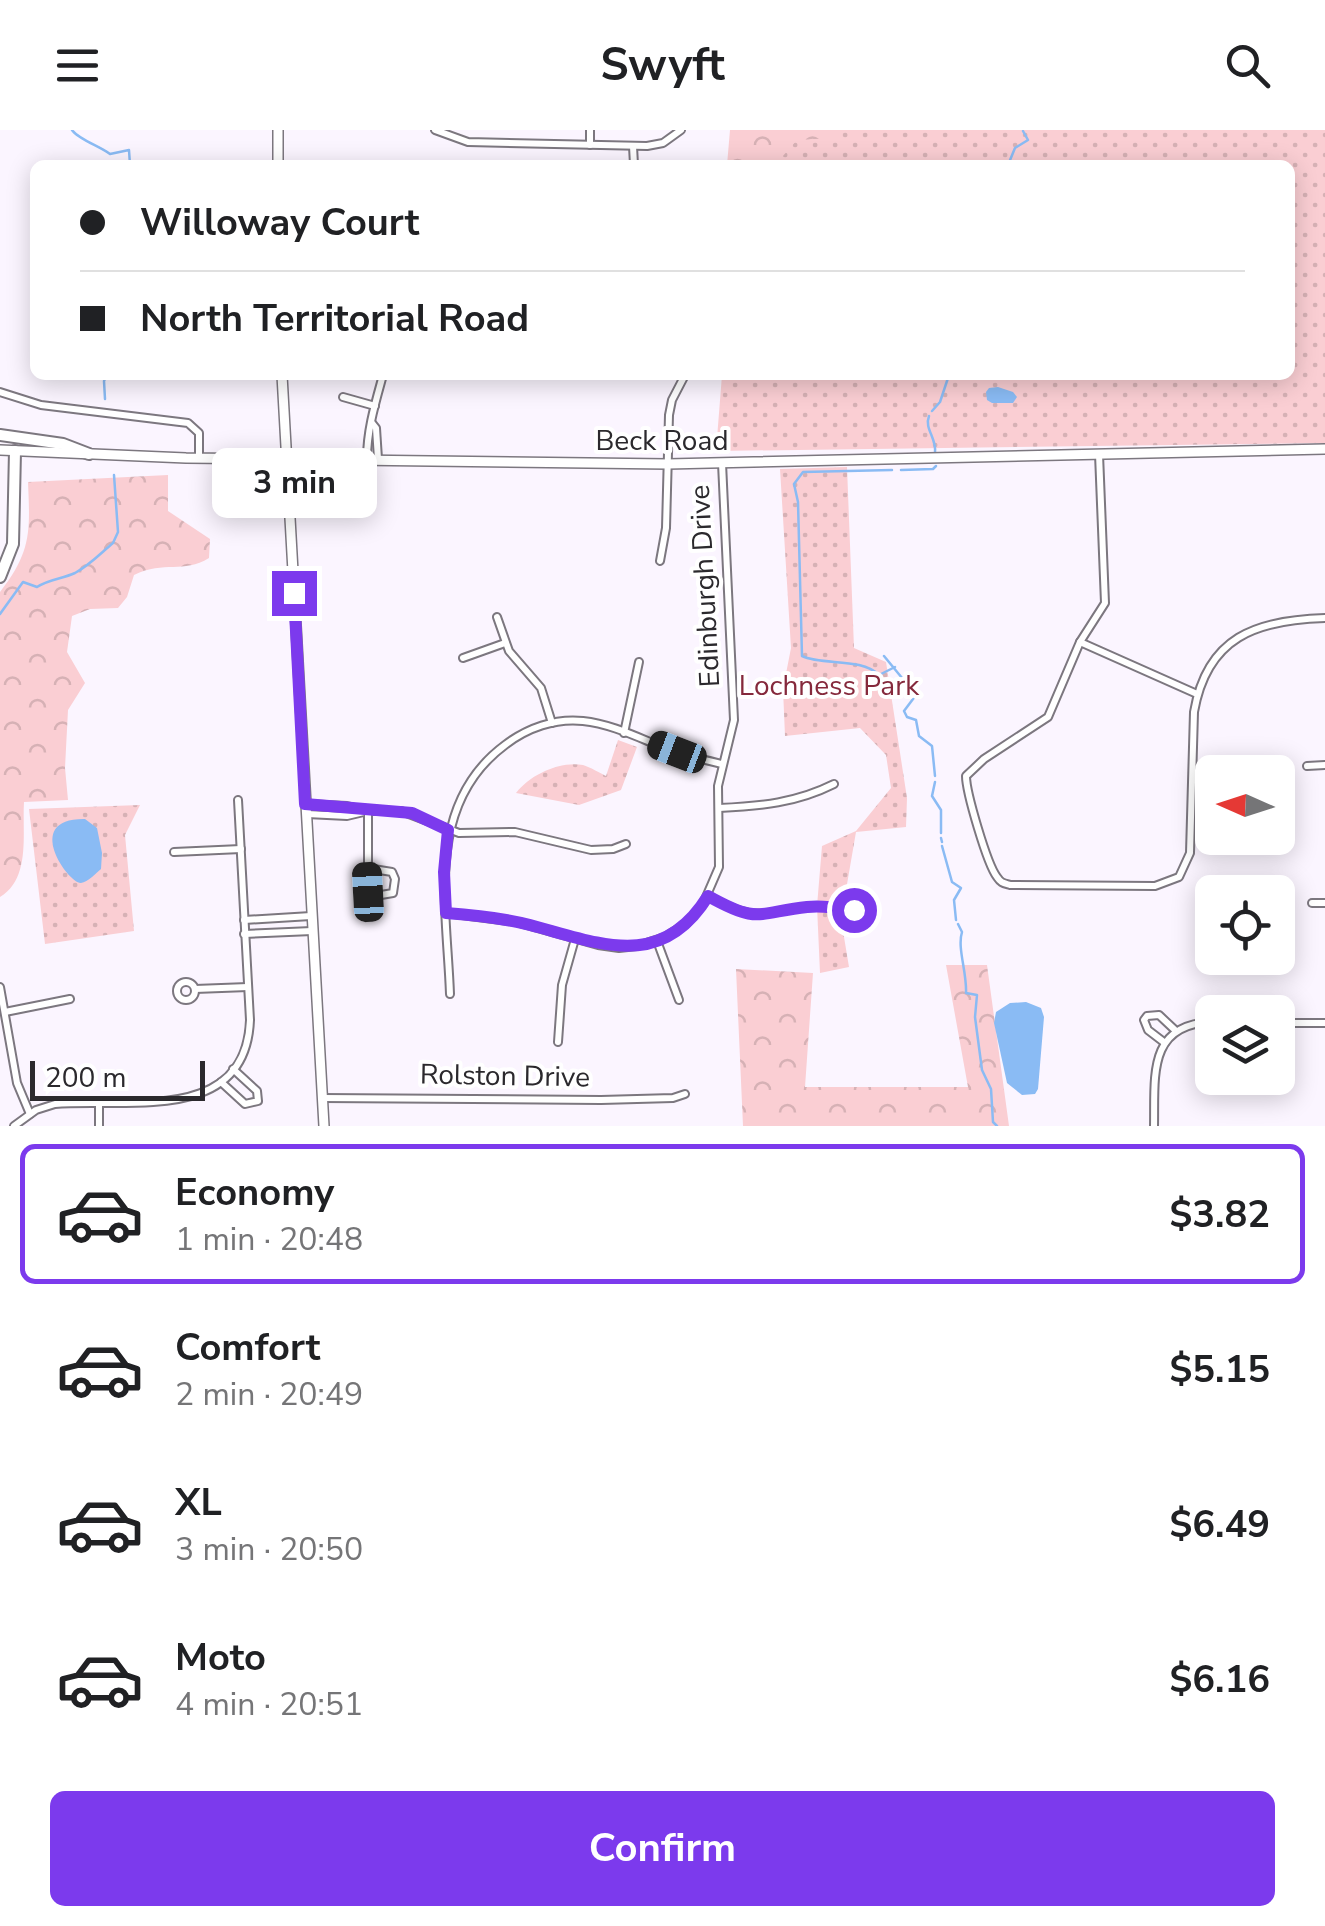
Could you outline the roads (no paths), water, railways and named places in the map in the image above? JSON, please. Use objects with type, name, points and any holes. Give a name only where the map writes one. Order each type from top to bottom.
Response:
[{"type":"highway","points":[[0,435],[62,444],[89,454]]},
{"type":"highway","points":[[0,577],[14,544],[15,451]]},
{"type":"main road","points":[[278,130],[278,160]]},
{"type":"main road","points":[[282,380],[324,1126]]},
{"type":"main road","name":"Beck Road","points":[[0,450],[284,460],[668,464],[1325,449]]},
{"type":"street","points":[[435,130],[468,142],[634,146],[663,143],[681,130]]},
{"type":"street","points":[[590,130],[590,145]]},
{"type":"street","points":[[634,146],[634,160]]},
{"type":"street","points":[[372,460],[366,430],[372,422],[382,380]]},
{"type":"street","points":[[660,561],[666,528],[669,415],[682,380]]},
{"type":"street","points":[[0,392],[41,404],[188,422],[198,433],[199,458]]},
{"type":"street","points":[[344,397],[374,406]]},
{"type":"street","points":[[1100,454],[1106,597],[1080,642],[1048,718],[984,759],[966,776],[993,870],[1005,884],[1155,886],[1179,877],[1190,853],[1193,730],[1198,694],[1214,660],[1245,632],[1283,620],[1325,618]]},
{"type":"street","name":"Edinburgh Drive","points":[[708,896],[720,860],[718,808],[722,764],[734,720],[722,463]]},
{"type":"street","points":[[497,617],[515,660],[541,688],[552,723]]},
{"type":"street","points":[[1080,642],[1198,694]]},
{"type":"street","points":[[463,658],[505,643]]},
{"type":"street","points":[[624,733],[638,662]]},
{"type":"street","points":[[450,994],[444,872],[448,830],[462,796],[486,762],[516,738],[552,723],[586,721],[722,764]]},
{"type":"street","points":[[1307,766],[1325,765]]},
{"type":"street","points":[[718,808],[780,804],[808,797],[834,784]]},
{"type":"street","points":[[14,1126],[30,1114],[56,1104],[187,1100],[221,1082],[234,1070],[249,1034],[238,800]]},
{"type":"street","points":[[305,809],[347,816],[368,811],[412,813],[448,830],[476,834],[515,832],[591,850],[604,851],[626,844]]},
{"type":"street","points":[[367,868],[392,872],[393,893],[375,896],[368,892],[367,868],[368,811]]},
{"type":"street","points":[[174,852],[241,849]]},
{"type":"street","points":[[446,913],[516,922],[619,948],[657,940],[686,923],[708,896],[736,911],[756,916],[819,906],[854,910]]},
{"type":"street","points":[[1312,903],[1325,903]]},
{"type":"street","points":[[244,920],[311,916]]},
{"type":"street","points":[[244,934],[312,931]]},
{"type":"street","points":[[558,1042],[562,985],[575,938]]},
{"type":"street","points":[[657,940],[679,1000]]},
{"type":"street","points":[[0,987],[10,1064],[30,1114]]},
{"type":"street","points":[[195,990],[248,987]]},
{"type":"street","points":[[5,1012],[70,1000]]},
{"type":"street","points":[[1165,1043],[1148,1030],[1144,1020],[1147,1016],[1159,1015],[1176,1031]]},
{"type":"street","points":[[1154,1126],[1156,1062],[1176,1031],[1195,1022]]},
{"type":"street","points":[[1295,1023],[1325,1024]]},
{"type":"street","points":[[221,1082],[245,1104],[255,1104],[257,1091],[234,1070]]},
{"type":"street","name":"Rolston Drive","points":[[322,1098],[582,1100],[672,1098],[685,1094]]},
{"type":"street","points":[[99,1102],[100,1126]]},
{"type":"water","points":[[989,388],[1013,392],[1017,397],[1013,403],[987,400]]},
{"type":"water","points":[[85,819],[97,828],[101,869],[81,883],[60,863],[52,839],[56,829],[66,822]]},
{"type":"water","points":[[1026,1002],[1041,1008],[1044,1017],[1038,1089],[1035,1094],[1022,1095],[1007,1083],[994,1023],[996,1012],[1010,1003]]},
{"type":"waterway","points":[[72,130],[110,154],[129,150],[130,160]]},
{"type":"waterway","points":[[1010,160],[1015,148],[1028,140],[1023,131]]},
{"type":"waterway","points":[[104,380],[105,399]]},
{"type":"waterway","points":[[932,411],[940,402],[947,380]]},
{"type":"waterway","points":[[929,416],[935,453]]},
{"type":"waterway","points":[[901,470],[936,466]]},
{"type":"waterway","points":[[892,470],[803,472],[794,484],[798,502],[802,656],[862,666],[879,675],[895,667]]},
{"type":"waterway","points":[[0,614],[23,582],[37,587],[75,573],[113,543],[118,532],[114,475]]},
{"type":"waterway","points":[[884,656],[916,695],[904,711],[916,720],[919,736],[932,746],[935,776]]},
{"type":"waterway","points":[[935,782],[932,796],[941,810],[941,833]]},
{"type":"waterway","points":[[941,838],[942,842]]},
{"type":"waterway","points":[[942,846],[952,882],[961,888],[954,900],[956,920]]},
{"type":"waterway","points":[[958,924],[962,932],[966,993],[977,995],[975,1017],[982,1070],[991,1089],[993,1122],[997,1126]]},
{"type":"park label","name":"Lochness Park","points":[[829,686]]}]
